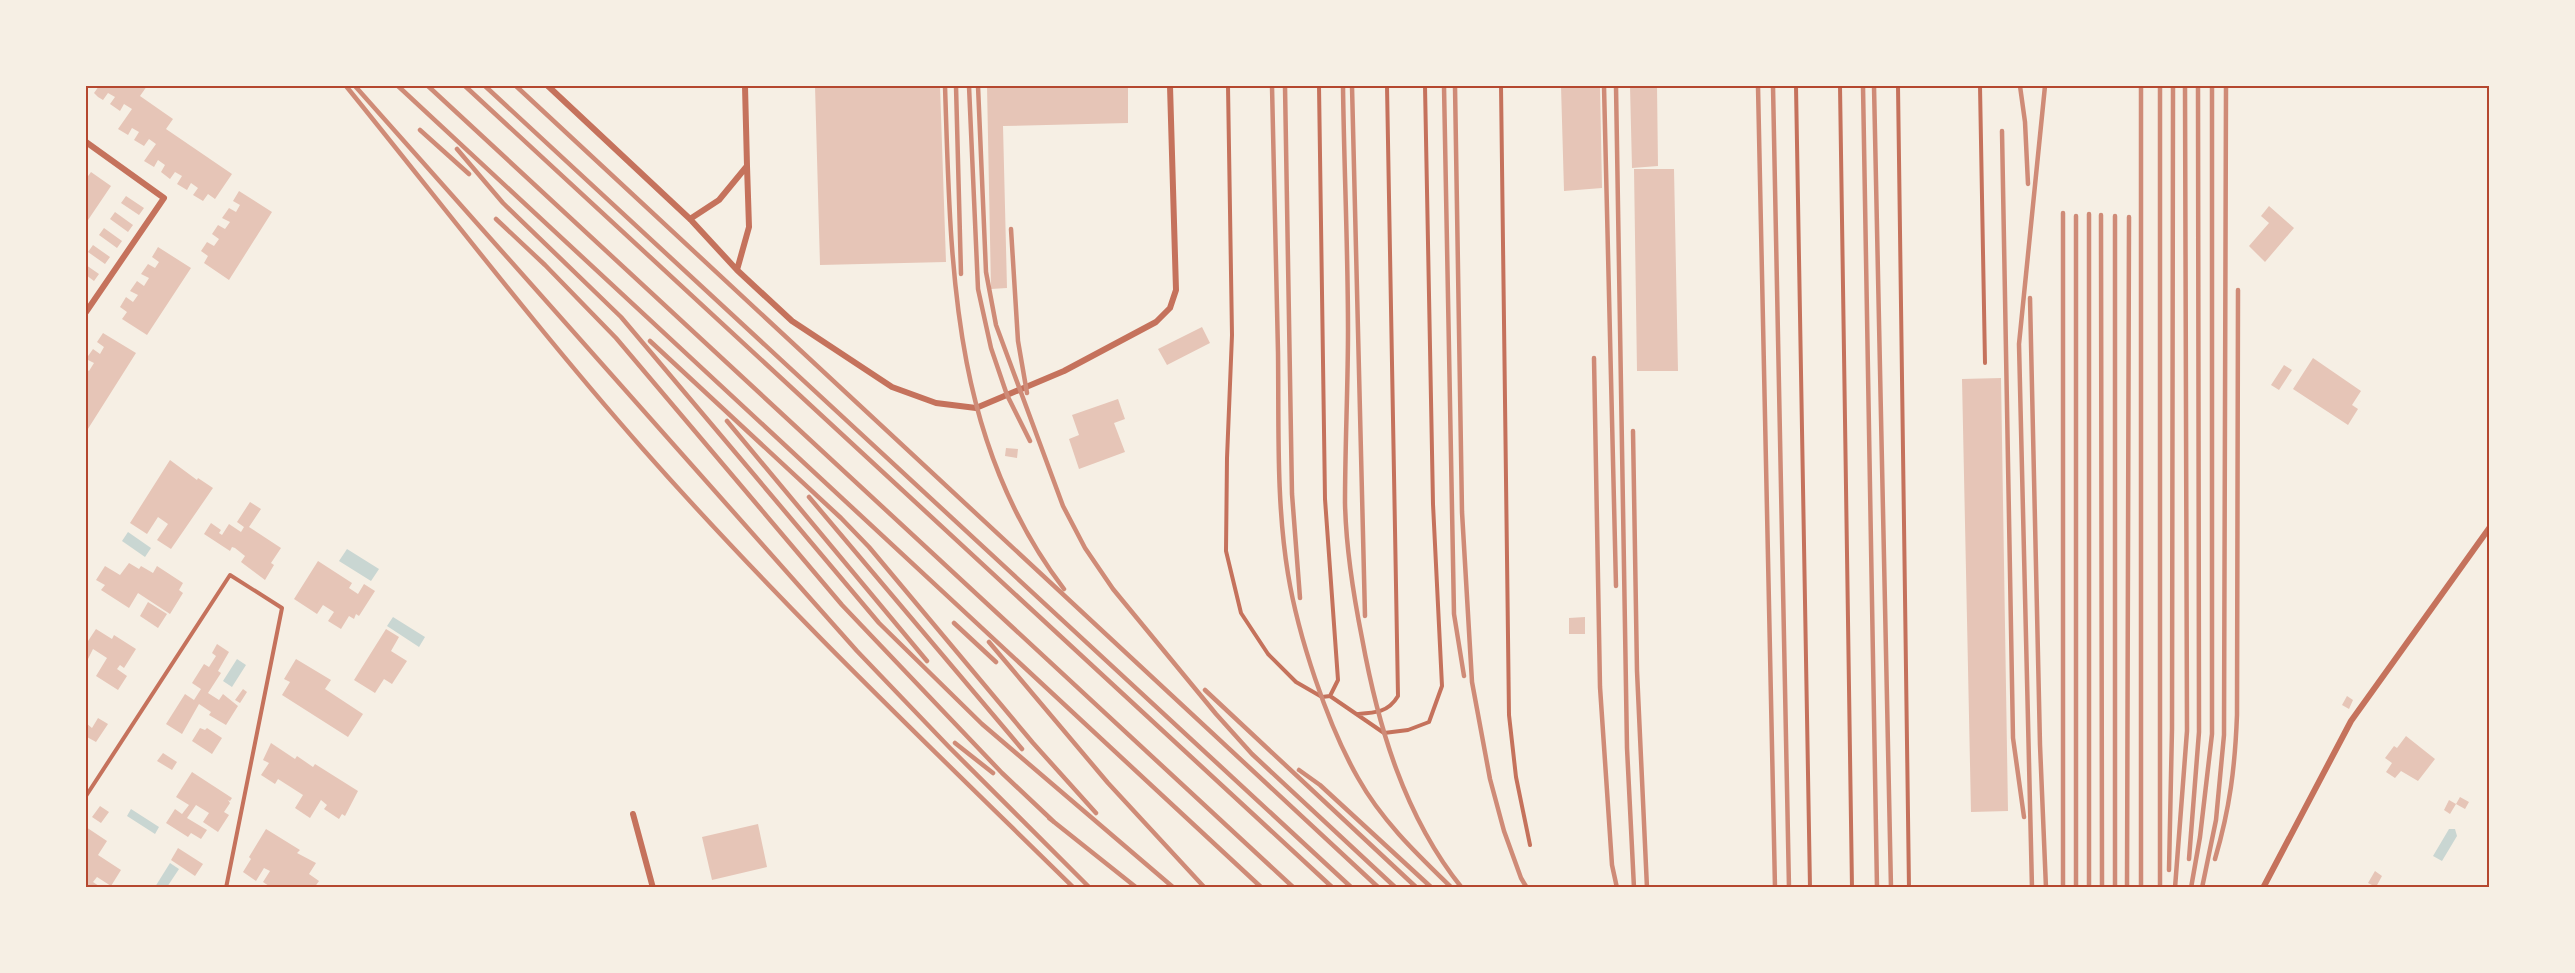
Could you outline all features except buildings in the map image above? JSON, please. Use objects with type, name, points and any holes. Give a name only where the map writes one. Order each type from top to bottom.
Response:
[{"type":"street","points":[[548,86],[690,219],[737,270],[792,321],[892,387],[936,403],[976,408],[1064,371],[1156,322],[1170,308],[1176,290],[1170,86]]},
{"type":"street","points":[[737,270],[750,227],[745,86]]},
{"type":"street","points":[[86,142],[164,198],[86,312]]},
{"type":"street","points":[[690,219],[719,200],[747,166]]},
{"type":"street","points":[[2263,888],[2351,722],[2490,527]]},
{"type":"street","points":[[633,814],[653,888]]},
{"type":"lane","points":[[1228,86],[1232,335],[1226,551],[1241,614],[1268,654],[1296,682],[1322,697],[1330,696],[1384,733],[1408,730],[1429,722],[1442,686],[1433,504],[1425,86]]},
{"type":"lane","points":[[1318,86],[1325,499],[1338,680],[1330,696]]},
{"type":"lane","points":[[1355,714],[1378,712],[1392,706],[1398,696],[1387,86]]},
{"type":"lane","points":[[1501,86],[1509,715],[1516,777],[1530,845]]},
{"type":"lane","points":[[1796,86],[1810,888]]},
{"type":"lane","points":[[1840,86],[1852,888]]},
{"type":"lane","points":[[1898,86],[1909,888]]},
{"type":"lane","points":[[1980,86],[1985,363]]},
{"type":"lane","points":[[86,796],[230,574],[282,608],[226,888]]},
{"type":"shaded area","points":[[128,532],[151,548],[145,557],[122,541]]},
{"type":"shaded area","points":[[347,549],[379,569],[371,581],[339,561]]},
{"type":"shaded area","points":[[393,617],[425,637],[419,647],[387,626]]},
{"type":"shaded area","points":[[237,659],[246,665],[232,687],[223,681]]},
{"type":"shaded area","points":[[131,809],[159,827],[155,834],[127,816]]},
{"type":"shaded area","points":[[2449,829],[2455,829],[2457,836],[2442,861],[2433,856]]},
{"type":"shaded area","points":[[170,863],[179,869],[167,887],[155,887]]},
{"type":"railway","points":[[346,86],[566,359],[642,448],[800,617],[1074,888]]},
{"type":"railway","points":[[355,86],[857,651],[1090,888]]},
{"type":"railway","points":[[398,86],[1262,888]]},
{"type":"railway","points":[[428,86],[1294,888]]},
{"type":"railway","points":[[465,86],[1333,888]]},
{"type":"railway","points":[[485,86],[1352,888]]},
{"type":"railway","points":[[516,86],[1379,888]]},
{"type":"railway","points":[[945,86],[955,284],[964,348],[978,411],[998,472],[1026,532],[1064,589]]},
{"type":"railway","points":[[956,86],[961,274]]},
{"type":"railway","points":[[969,86],[978,289],[991,348],[1007,395],[1030,441]]},
{"type":"railway","points":[[978,86],[986,272],[996,325],[1063,506],[1085,548],[1113,589],[1216,714],[1252,754],[1396,888]]},
{"type":"railway","points":[[1272,86],[1280,491],[1284,546],[1293,598],[1315,679],[1335,732],[1358,778],[1389,823],[1452,888]]},
{"type":"railway","points":[[1285,86],[1292,494],[1300,598]]},
{"type":"railway","points":[[1343,86],[1348,330],[1345,503],[1353,587],[1376,704],[1396,769],[1424,831],[1462,888]]},
{"type":"railway","points":[[1352,86],[1365,616]]},
{"type":"railway","points":[[1444,86],[1454,614],[1464,676]]},
{"type":"railway","points":[[1455,86],[1462,512],[1472,682],[1490,779],[1504,831],[1521,878],[1527,888]]},
{"type":"railway","points":[[1604,86],[1616,586]]},
{"type":"railway","points":[[1616,86],[1627,748],[1634,888]]},
{"type":"railway","points":[[1758,86],[1775,888]]},
{"type":"railway","points":[[1773,86],[1789,888]]},
{"type":"railway","points":[[1863,86],[1877,888]]},
{"type":"railway","points":[[1874,86],[1891,888]]},
{"type":"railway","points":[[2020,86],[2025,122],[2028,184]]},
{"type":"railway","points":[[2032,888],[2019,344],[2045,86]]},
{"type":"railway","points":[[2141,86],[2141,888]]},
{"type":"railway","points":[[2160,86],[2160,888]]},
{"type":"railway","points":[[2169,870],[2172,729],[2173,86]]},
{"type":"railway","points":[[2175,888],[2187,731],[2185,86]]},
{"type":"railway","points":[[2189,859],[2199,732],[2198,86]]},
{"type":"railway","points":[[2191,888],[2200,837],[2212,734],[2212,86]]},
{"type":"railway","points":[[2202,888],[2216,820],[2224,735],[2226,86]]},
{"type":"railway","points":[[420,130],[469,174]]},
{"type":"railway","points":[[2002,131],[2013,738],[2024,817]]},
{"type":"railway","points":[[457,149],[503,203],[621,317],[879,623],[982,724],[1174,888]]},
{"type":"railway","points":[[2063,213],[2063,888]]},
{"type":"railway","points":[[2089,214],[2089,888]]},
{"type":"railway","points":[[2101,215],[2102,888]]},
{"type":"railway","points":[[2076,216],[2076,888]]},
{"type":"railway","points":[[2115,216],[2115,888]]},
{"type":"railway","points":[[2127,888],[2129,217]]},
{"type":"railway","points":[[496,219],[545,265],[616,338],[842,605],[1002,773],[1054,822]]},
{"type":"railway","points":[[1011,229],[1018,341],[1027,393]]},
{"type":"railway","points":[[2215,859],[2231,787],[2237,715],[2238,290]]},
{"type":"railway","points":[[2030,298],[2040,745],[2046,888]]},
{"type":"railway","points":[[650,341],[841,518],[869,547],[1033,743],[1096,813]]},
{"type":"railway","points":[[1594,358],[1600,687],[1612,865],[1617,888]]},
{"type":"railway","points":[[727,421],[927,661]]},
{"type":"railway","points":[[1633,431],[1637,671],[1647,888]]},
{"type":"railway","points":[[809,497],[1022,749]]},
{"type":"railway","points":[[954,623],[996,662]]},
{"type":"railway","points":[[989,642],[1108,783],[1205,888]]},
{"type":"railway","points":[[1205,690],[1417,888]]},
{"type":"railway","points":[[955,743],[993,773]]},
{"type":"railway","points":[[1299,770],[1320,785],[1432,888]]},
{"type":"railway","points":[[1049,818],[1137,888]]}]
